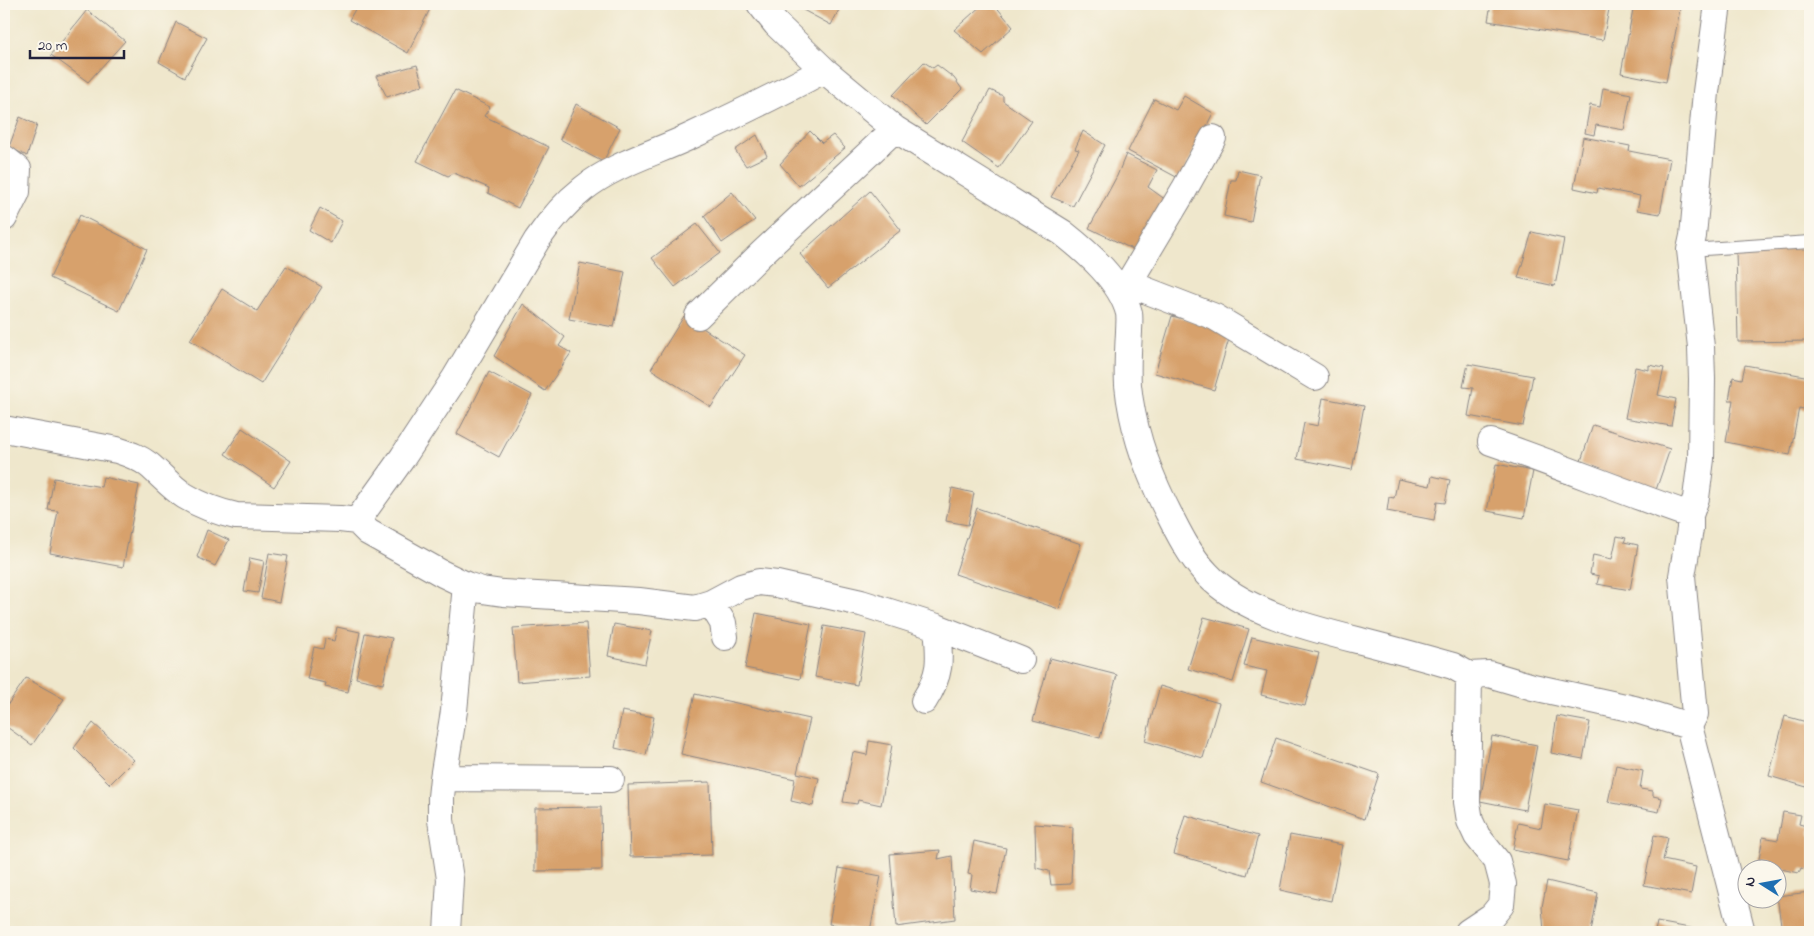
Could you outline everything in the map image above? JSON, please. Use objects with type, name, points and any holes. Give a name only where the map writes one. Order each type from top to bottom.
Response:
[{"type":"street","points":[[760,4],[776,24],[824,70],[895,129],[1063,232],[1125,288],[1129,314],[1129,393],[1141,446],[1154,482],[1191,554],[1208,575],[1230,594],[1304,626],[1453,666],[1469,675],[1488,674],[1533,687],[1634,709],[1689,726]]},
{"type":"street","points":[[1718,4],[1706,92],[1694,236],[1690,250],[1701,347],[1701,459],[1696,498],[1690,515],[1690,529],[1682,576],[1695,714],[1689,726],[1742,932]]},
{"type":"street","points":[[357,521],[403,457],[455,378],[537,240],[549,222],[566,204],[584,188],[615,169],[691,136],[824,70]]},
{"type":"street","points":[[698,316],[761,254],[895,129]]},
{"type":"street","points":[[1125,288],[1213,138]]},
{"type":"street","points":[[4,158],[18,169],[17,192],[4,218]]},
{"type":"street","points":[[1125,288],[1140,288],[1183,303],[1215,317],[1315,377]]},
{"type":"street","points":[[4,429],[117,450],[134,456],[149,465],[185,496],[220,513],[236,516],[357,521],[368,532],[443,574],[482,590],[503,593],[639,601],[695,608],[711,603],[741,587],[759,582],[776,584],[861,603],[937,627],[1021,660]]},
{"type":"street","points":[[1491,442],[1626,494],[1690,515]]},
{"type":"street","points":[[447,932],[450,879],[441,820],[443,778],[454,711],[466,585]]},
{"type":"street","points":[[711,603],[723,623],[725,637]]},
{"type":"street","points":[[924,701],[934,686],[940,663],[937,627]]},
{"type":"street","points":[[1468,932],[1492,916],[1501,905],[1503,884],[1497,861],[1477,836],[1470,821],[1467,802],[1469,675]]},
{"type":"street","points":[[443,778],[611,779]]},
{"type":"lane","points":[[1690,250],[1810,242]]},
{"type":"building","points":[[358,4],[432,5],[408,53],[349,20]]},
{"type":"building","points":[[792,4],[842,4],[831,25]]},
{"type":"building","points":[[983,4],[994,4],[1013,27],[983,54],[954,30]]},
{"type":"building","points":[[1491,4],[1610,4],[1603,40],[1488,21]]},
{"type":"building","points":[[1634,4],[1681,4],[1666,82],[1621,73]]},
{"type":"building","points":[[87,10],[125,41],[88,82],[51,55]]},
{"type":"building","points":[[176,22],[207,38],[185,77],[159,62]]},
{"type":"building","points":[[924,62],[933,68],[937,65],[954,78],[962,89],[926,125],[893,95]]},
{"type":"building","points":[[417,65],[423,85],[387,97],[376,76]]},
{"type":"building","points":[[1603,88],[1631,94],[1624,130],[1596,125],[1594,135],[1585,133],[1590,105],[1600,107]]},
{"type":"building","points":[[455,90],[490,107],[484,116],[549,147],[518,208],[488,193],[489,188],[454,173],[448,176],[417,161]]},
{"type":"building","points":[[990,90],[1003,96],[1003,101],[1032,121],[999,168],[962,142]]},
{"type":"building","points":[[1184,96],[1213,113],[1180,179],[1128,151],[1154,99],[1176,110]]},
{"type":"building","points":[[576,104],[620,128],[603,162],[560,139]]},
{"type":"building","points":[[20,117],[37,125],[27,156],[9,147]]},
{"type":"building","points":[[810,131],[822,143],[833,135],[845,148],[799,186],[780,164]]},
{"type":"building","points":[[1083,131],[1105,145],[1073,206],[1051,197],[1079,150],[1075,149]]},
{"type":"building","points":[[757,135],[767,156],[746,166],[735,150]]},
{"type":"building","points":[[1583,137],[1630,146],[1629,151],[1670,159],[1660,214],[1637,210],[1640,196],[1598,188],[1597,193],[1574,188]]},
{"type":"building","points":[[1126,154],[1157,170],[1148,187],[1166,200],[1136,251],[1089,228],[1117,176]]},
{"type":"building","points":[[1238,170],[1260,175],[1251,222],[1224,216],[1231,180],[1236,180]]},
{"type":"building","points":[[870,191],[901,230],[828,288],[800,254]]},
{"type":"building","points":[[732,192],[755,220],[722,243],[704,216]]},
{"type":"building","points":[[320,208],[342,221],[331,243],[309,230]]},
{"type":"building","points":[[80,215],[147,249],[119,311],[50,278]]},
{"type":"building","points":[[697,224],[720,253],[675,287],[652,258]]},
{"type":"building","points":[[1532,232],[1564,239],[1555,286],[1518,278]]},
{"type":"building","points":[[1810,248],[1810,341],[1738,342],[1736,249]]},
{"type":"building","points":[[580,263],[625,272],[614,327],[569,319]]},
{"type":"building","points":[[286,266],[322,287],[261,384],[190,340],[222,289],[257,311]]},
{"type":"building","points":[[523,304],[565,337],[559,346],[571,353],[545,391],[494,356]]},
{"type":"building","points":[[684,316],[745,355],[711,407],[651,369]]},
{"type":"building","points":[[1172,316],[1231,332],[1214,390],[1155,373]]},
{"type":"building","points":[[1468,364],[1533,376],[1523,426],[1468,416],[1473,388],[1463,387]]},
{"type":"building","points":[[1649,365],[1664,368],[1658,395],[1676,399],[1671,426],[1625,418],[1635,367],[1649,370]]},
{"type":"building","points":[[1745,365],[1810,377],[1808,410],[1799,408],[1790,455],[1726,442],[1733,400],[1729,400],[1733,377],[1742,379]]},
{"type":"building","points":[[489,372],[532,395],[499,457],[457,434]]},
{"type":"building","points":[[1323,398],[1364,406],[1352,470],[1297,459],[1304,423],[1318,426]]},
{"type":"building","points":[[1593,425],[1670,449],[1656,490],[1580,464]]},
{"type":"building","points":[[242,428],[291,461],[274,487],[225,454]]},
{"type":"building","points":[[1496,464],[1533,471],[1524,518],[1487,511]]},
{"type":"building","points":[[1432,476],[1450,480],[1445,503],[1437,502],[1434,520],[1387,511],[1389,497],[1394,498],[1398,479],[1430,486]]},
{"type":"building","points":[[103,477],[139,485],[123,567],[50,553],[58,511],[48,510],[54,478],[101,487]]},
{"type":"building","points":[[952,488],[974,493],[968,525],[946,521]]},
{"type":"building","points":[[977,508],[1081,544],[1059,609],[955,574]]},
{"type":"building","points":[[207,530],[229,540],[215,566],[197,557]]},
{"type":"building","points":[[1617,536],[1626,538],[1624,542],[1638,545],[1630,590],[1597,584],[1599,576],[1590,574],[1593,555],[1612,559]]},
{"type":"building","points":[[269,553],[288,556],[279,602],[261,598]]},
{"type":"building","points":[[250,558],[264,561],[258,593],[244,591]]},
{"type":"building","points":[[756,613],[811,624],[800,679],[745,668]]},
{"type":"building","points":[[1204,617],[1249,629],[1233,682],[1188,669]]},
{"type":"building","points":[[586,623],[590,676],[517,682],[513,628]]},
{"type":"building","points":[[614,624],[652,631],[645,664],[608,656]]},
{"type":"building","points":[[824,626],[866,634],[857,685],[815,677]]},
{"type":"building","points":[[337,627],[360,632],[348,692],[325,687],[326,683],[307,679],[314,647],[323,649],[325,639],[334,641]]},
{"type":"building","points":[[365,633],[392,638],[383,684],[356,678]]},
{"type":"building","points":[[1252,637],[1319,653],[1305,706],[1261,695],[1267,671],[1244,666]]},
{"type":"building","points":[[1050,658],[1117,675],[1100,738],[1033,721]]},
{"type":"building","points":[[26,678],[64,699],[32,745],[4,725],[4,710]]},
{"type":"building","points":[[1160,686],[1219,703],[1203,758],[1145,741]]},
{"type":"building","points":[[695,694],[810,719],[797,773],[819,778],[813,806],[791,801],[795,779],[681,754]]},
{"type":"building","points":[[622,711],[654,717],[646,755],[615,748]]},
{"type":"building","points":[[1557,716],[1590,722],[1583,759],[1551,753]]},
{"type":"building","points":[[1785,716],[1810,723],[1810,788],[1769,776]]},
{"type":"building","points":[[93,723],[134,760],[110,784],[74,748]]},
{"type":"building","points":[[1492,736],[1537,745],[1525,810],[1480,801]]},
{"type":"building","points":[[1276,738],[1379,774],[1364,819],[1261,782]]},
{"type":"building","points":[[869,741],[892,745],[881,805],[858,800],[857,804],[843,802],[853,752],[867,755]]},
{"type":"building","points":[[1616,765],[1643,771],[1640,789],[1653,791],[1653,796],[1662,798],[1659,812],[1608,802]]},
{"type":"building","points":[[710,782],[712,855],[630,857],[628,785]]},
{"type":"building","points":[[1545,804],[1578,810],[1568,861],[1513,850],[1518,823],[1541,828]]},
{"type":"building","points":[[601,807],[602,870],[535,871],[535,808]]},
{"type":"building","points":[[1783,812],[1801,815],[1799,824],[1810,827],[1810,870],[1801,868],[1799,873],[1786,870],[1786,858],[1759,858],[1763,837],[1778,840]]},
{"type":"building","points":[[1185,815],[1258,836],[1247,875],[1174,854]]},
{"type":"building","points":[[1035,824],[1073,827],[1071,884],[1051,885],[1049,871],[1036,868]]},
{"type":"building","points":[[1290,835],[1342,845],[1331,901],[1280,890]]},
{"type":"building","points":[[1654,835],[1668,838],[1663,860],[1696,867],[1691,894],[1644,885]]},
{"type":"building","points":[[974,841],[1006,848],[997,894],[970,889],[972,875],[968,874]]},
{"type":"building","points":[[940,850],[938,859],[952,856],[955,919],[896,927],[890,854]]},
{"type":"building","points":[[839,868],[881,876],[870,931],[829,924]]},
{"type":"building","points":[[1547,881],[1598,893],[1591,932],[1544,932],[1542,907]]},
{"type":"building","points":[[1810,892],[1810,932],[1782,932],[1779,908],[1786,908],[1786,895]]},
{"type":"building","points":[[1657,922],[1706,931],[1655,932]]}]
